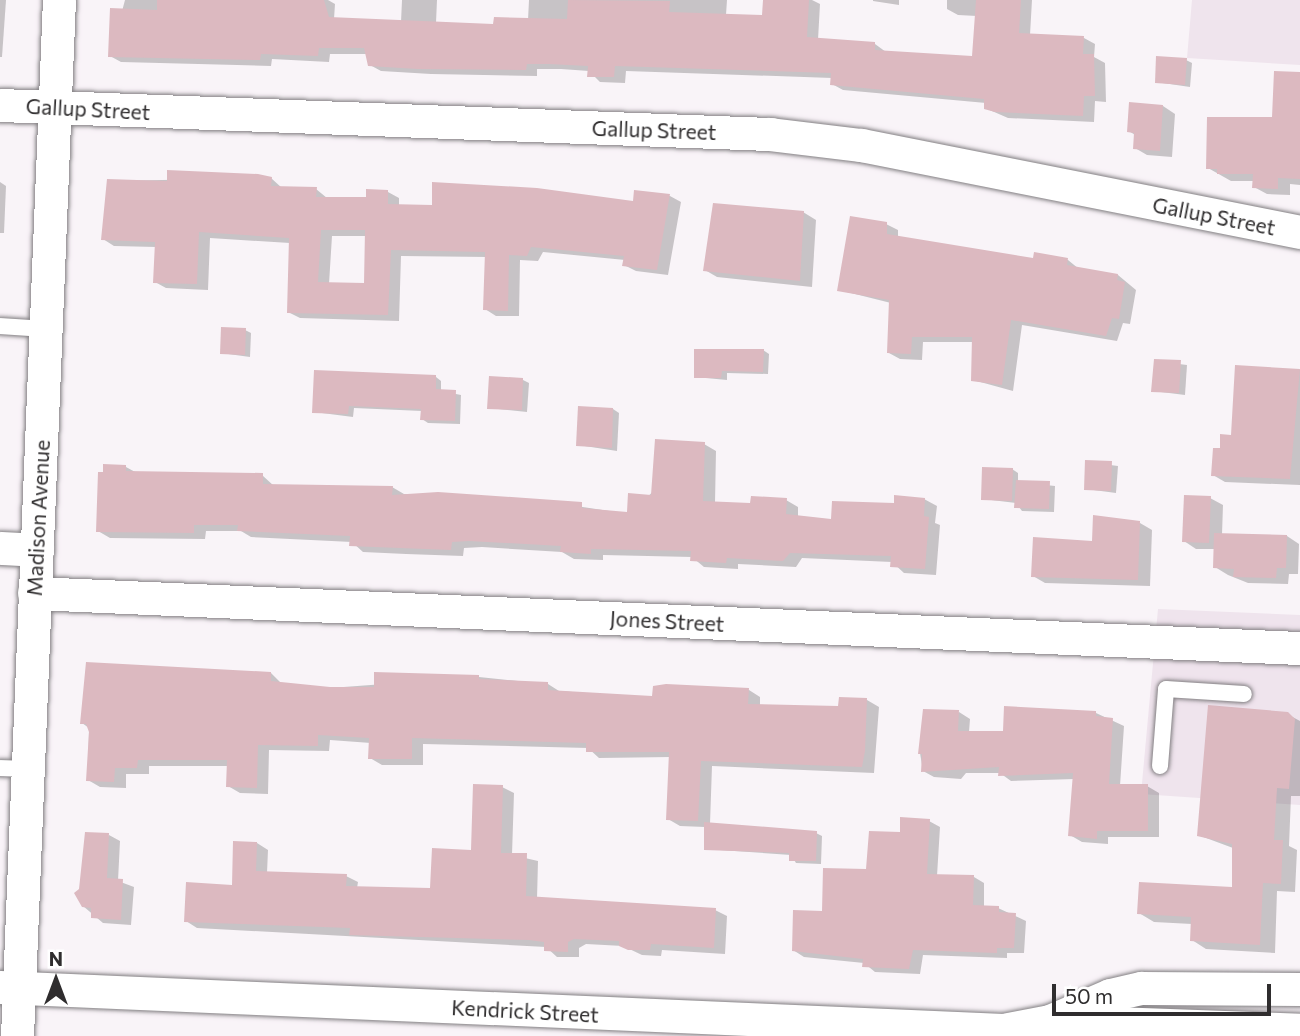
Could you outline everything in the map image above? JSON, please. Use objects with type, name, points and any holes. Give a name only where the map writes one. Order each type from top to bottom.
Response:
[{"type":"street","name":"Madison Avenue","points":[[17,1036],[9,988],[13,768],[37,550],[59,0]]},
{"type":"street","name":"Gallup Street","points":[[0,105],[782,135],[861,145],[1300,232]]},
{"type":"street","points":[[0,548],[37,550]]},
{"type":"street","name":"Jones Street","points":[[34,593],[1300,648]]},
{"type":"street","name":"Kendrick Street","points":[[9,988],[989,1030],[1050,1021],[1300,1030]]},
{"type":"street","name":"Kendrick Street","points":[[1050,1021],[1110,995],[1141,988],[1300,989]]},
{"type":"lane","points":[[0,326],[46,329]]},
{"type":"lane","points":[[1160,766],[1166,689],[1244,694]]},
{"type":"shaded area","points":[[1192,0],[1300,0],[1300,65],[1187,58]]},
{"type":"shaded area","points":[[1158,609],[1300,615],[1300,805],[1141,794]]},
{"type":"building","points":[[157,0],[324,0],[329,17],[493,24],[494,17],[567,19],[568,0],[670,1],[669,12],[762,15],[763,0],[809,0],[807,37],[875,42],[875,50],[972,56],[976,0],[1021,0],[1019,33],[1084,36],[1083,54],[1094,54],[1095,96],[1084,96],[1083,116],[995,112],[984,109],[984,99],[830,85],[831,73],[615,66],[614,77],[587,77],[588,66],[549,64],[527,64],[526,70],[418,69],[368,66],[364,48],[319,48],[318,56],[261,54],[260,60],[108,57],[110,8],[157,10]]},
{"type":"building","points":[[1156,56],[1187,58],[1185,85],[1155,83]]},
{"type":"building","points":[[1274,71],[1300,72],[1300,179],[1278,178],[1278,189],[1252,188],[1253,174],[1217,174],[1217,169],[1206,169],[1207,117],[1272,117]]},
{"type":"building","points":[[1129,102],[1163,105],[1160,151],[1133,149],[1134,133],[1127,132]]},
{"type":"building","points":[[167,170],[258,174],[272,177],[271,186],[317,187],[316,197],[366,197],[366,189],[388,190],[388,204],[432,205],[432,182],[537,188],[633,201],[634,190],[670,194],[657,270],[622,266],[624,256],[531,247],[527,256],[509,255],[508,311],[483,310],[485,252],[391,250],[388,315],[287,313],[289,238],[199,232],[197,284],[153,283],[155,242],[101,240],[107,179],[167,181]],"holes":[[[321,230],[365,230],[364,283],[318,282]]]},
{"type":"building","points":[[713,203],[804,211],[800,281],[703,271]]},
{"type":"building","points":[[850,216],[887,222],[887,234],[1033,258],[1034,252],[1068,258],[1067,265],[1118,274],[1117,280],[1125,282],[1119,319],[1112,318],[1106,336],[1011,320],[1002,385],[971,381],[972,337],[912,337],[911,354],[887,353],[889,300],[837,291]]},
{"type":"building","points":[[221,327],[246,328],[245,355],[220,354]]},
{"type":"building","points":[[694,349],[764,349],[763,372],[722,371],[721,378],[694,378]]},
{"type":"building","points":[[1154,359],[1181,360],[1179,393],[1151,392]]},
{"type":"building","points":[[1235,365],[1300,369],[1290,479],[1211,476],[1213,448],[1220,448],[1220,434],[1231,435]]},
{"type":"building","points":[[314,370],[436,375],[436,389],[456,390],[455,421],[420,420],[421,409],[349,406],[348,414],[312,413]]},
{"type":"building","points":[[489,376],[523,378],[522,410],[487,409]]},
{"type":"building","points":[[578,406],[613,408],[612,448],[576,446]]},
{"type":"building","points":[[655,439],[705,442],[703,501],[750,503],[751,496],[787,498],[786,514],[831,519],[832,501],[894,503],[894,495],[925,498],[924,516],[929,517],[925,569],[890,567],[891,556],[790,553],[783,561],[727,558],[726,563],[690,561],[691,551],[591,549],[591,554],[560,552],[561,546],[469,541],[452,542],[451,550],[349,546],[350,536],[237,531],[238,525],[194,525],[194,533],[96,532],[98,472],[103,472],[103,464],[126,465],[126,471],[263,473],[263,484],[393,486],[392,495],[438,492],[582,502],[582,508],[627,512],[628,493],[651,495]]},
{"type":"building","points":[[1085,460],[1112,461],[1111,491],[1084,490]]},
{"type":"building","points":[[982,467],[1013,468],[1012,501],[981,500]]},
{"type":"building","points":[[1016,480],[1050,481],[1049,509],[1014,508]]},
{"type":"building","points":[[1184,495],[1211,496],[1209,543],[1182,542]]},
{"type":"building","points":[[1093,515],[1140,521],[1138,580],[1031,577],[1033,537],[1092,541]]},
{"type":"building","points":[[1214,533],[1287,535],[1286,568],[1277,568],[1276,578],[1233,577],[1234,569],[1213,568]]},
{"type":"building","points":[[86,662],[271,672],[271,681],[330,687],[374,687],[374,672],[479,675],[479,679],[548,682],[548,690],[652,696],[653,686],[666,684],[749,688],[748,704],[838,706],[839,697],[867,698],[865,751],[862,767],[701,761],[698,821],[666,820],[669,752],[586,752],[586,743],[412,738],[412,759],[368,759],[369,738],[318,735],[318,746],[258,745],[257,788],[226,787],[227,760],[138,760],[137,768],[115,768],[114,782],[86,781],[89,732],[86,724],[80,724]]},
{"type":"building","points":[[1208,705],[1288,712],[1295,719],[1289,789],[1277,788],[1274,840],[1283,840],[1281,884],[1263,883],[1260,945],[1190,941],[1191,917],[1137,914],[1139,882],[1232,887],[1232,844],[1197,836]]},
{"type":"building","points":[[1004,706],[1096,711],[1096,716],[1113,718],[1109,784],[1148,784],[1148,831],[1097,831],[1097,839],[1068,836],[1073,773],[998,776],[999,767],[921,772],[922,754],[918,754],[923,709],[959,710],[958,731],[1003,731]]},
{"type":"building","points":[[473,784],[503,785],[501,853],[527,853],[526,896],[716,908],[714,948],[651,944],[650,950],[628,950],[619,946],[619,941],[574,939],[568,942],[568,952],[544,951],[544,942],[529,940],[349,935],[350,928],[184,922],[186,882],[232,885],[233,841],[257,842],[256,871],[347,874],[346,886],[430,888],[432,848],[471,850]]},
{"type":"building","points":[[900,817],[930,819],[927,874],[974,875],[973,905],[999,906],[999,912],[1016,913],[1014,948],[997,948],[997,953],[913,950],[909,969],[862,967],[863,959],[792,951],[793,910],[822,911],[823,868],[866,869],[869,831],[900,832]]},
{"type":"building","points":[[704,822],[817,831],[816,861],[789,861],[789,853],[704,850]]},
{"type":"building","points":[[85,832],[109,833],[107,878],[123,879],[121,920],[91,918],[91,908],[82,907],[74,893],[79,889]]}]
